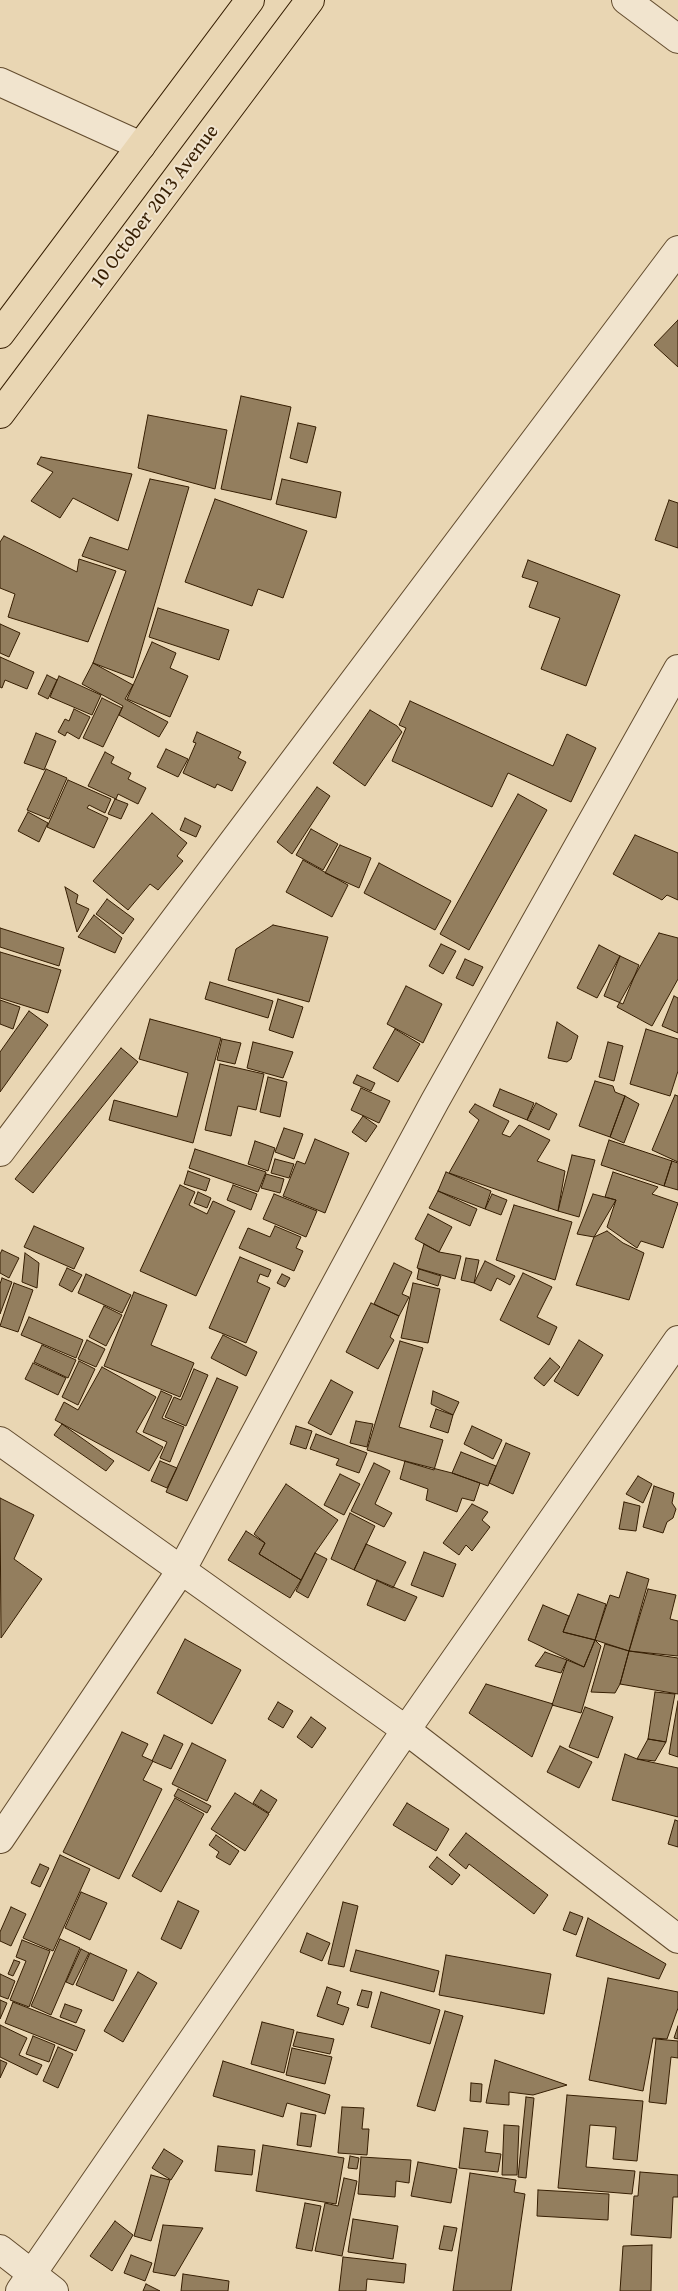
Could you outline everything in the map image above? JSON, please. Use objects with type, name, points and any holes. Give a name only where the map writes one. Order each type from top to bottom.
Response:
[{"type":"highway","points":[[0,334],[250,0]]},
{"type":"highway","name":"10 October 2013 Avenue","points":[[0,414],[310,0]]},
{"type":"street","points":[[626,0],[678,39]]},
{"type":"street","points":[[0,82],[140,146]]},
{"type":"street","points":[[0,1152],[678,250]]},
{"type":"street","points":[[0,1839],[182,1569],[435,1101],[678,669]]},
{"type":"street","points":[[26,2283],[406,1730],[677,1345]]},
{"type":"street","points":[[0,1441],[406,1730],[678,1939]]},
{"type":"street","points":[[0,2249],[26,2283],[54,2291]]},
{"type":"building","points":[[678,320],[678,367],[654,345]]},
{"type":"building","points":[[241,396],[291,407],[271,500],[221,489]]},
{"type":"building","points":[[148,415],[227,430],[215,489],[138,468]]},
{"type":"building","points":[[298,423],[316,427],[307,463],[290,458]]},
{"type":"building","points":[[41,457],[132,474],[118,521],[73,498],[60,518],[31,501],[53,472],[37,464]]},
{"type":"building","points":[[150,479],[189,487],[133,678],[93,663],[126,571],[82,556],[90,537],[128,550]]},
{"type":"building","points":[[282,479],[341,492],[336,518],[276,504]]},
{"type":"building","points":[[215,499],[307,531],[283,598],[258,589],[252,606],[185,582]]},
{"type":"building","points":[[669,500],[678,503],[678,548],[655,540]]},
{"type":"building","points":[[4,536],[77,572],[79,559],[116,571],[88,642],[8,617],[15,594],[0,588],[0,542]]},
{"type":"building","points":[[528,560],[620,595],[586,686],[541,669],[560,618],[529,607],[538,582],[522,577]]},
{"type":"building","points":[[158,608],[229,630],[219,660],[149,637]]},
{"type":"building","points":[[0,624],[20,633],[9,657],[0,653]]},
{"type":"building","points":[[152,642],[176,653],[170,668],[188,676],[170,717],[127,699]]},
{"type":"building","points":[[0,657],[34,672],[27,689],[5,680],[2,688],[0,687]]},
{"type":"building","points":[[93,663],[133,685],[125,699],[168,722],[159,737],[119,715],[123,706],[82,684]]},
{"type":"building","points":[[47,675],[57,680],[48,699],[38,694]]},
{"type":"building","points":[[59,676],[101,695],[92,715],[50,697]]},
{"type":"building","points":[[102,698],[122,708],[103,747],[83,738]]},
{"type":"building","points":[[410,701],[553,766],[567,734],[596,748],[571,802],[508,773],[492,807],[392,761],[406,728],[399,725]]},
{"type":"building","points":[[74,709],[90,717],[79,739],[67,732],[65,736],[58,732],[65,719],[69,721]]},
{"type":"building","points":[[370,710],[397,726],[402,732],[365,786],[333,763]]},
{"type":"building","points":[[197,732],[241,752],[238,758],[246,762],[232,791],[217,784],[215,788],[183,773],[196,743],[193,742]]},
{"type":"building","points":[[36,733],[56,741],[44,770],[24,763]]},
{"type":"building","points":[[166,749],[188,759],[178,777],[157,767]]},
{"type":"building","points":[[105,752],[114,757],[111,763],[131,773],[128,779],[146,788],[138,804],[118,794],[116,799],[88,786]]},
{"type":"building","points":[[46,769],[67,778],[49,819],[27,810]]},
{"type":"building","points":[[68,780],[111,799],[105,813],[89,805],[87,808],[108,818],[94,848],[47,827]]},
{"type":"building","points":[[317,787],[330,796],[292,854],[277,842]]},
{"type":"building","points":[[518,794],[547,810],[469,950],[440,934]]},
{"type":"building","points":[[115,799],[128,804],[121,819],[108,814]]},
{"type":"building","points":[[28,812],[48,823],[39,842],[18,831]]},
{"type":"building","points":[[152,813],[187,843],[177,856],[183,861],[158,890],[150,884],[128,910],[93,881]]},
{"type":"building","points":[[185,818],[201,826],[196,837],[180,830]]},
{"type":"building","points":[[311,829],[338,844],[323,870],[296,855]]},
{"type":"building","points":[[635,835],[678,853],[678,900],[667,895],[662,900],[613,874]]},
{"type":"building","points":[[340,845],[371,858],[359,888],[325,873]]},
{"type":"building","points":[[303,860],[348,885],[332,917],[286,892]]},
{"type":"building","points":[[379,863],[451,901],[435,930],[364,893]]},
{"type":"building","points":[[65,887],[78,895],[76,903],[89,909],[77,932]]},
{"type":"building","points":[[107,899],[134,919],[123,934],[96,914]]},
{"type":"building","points":[[94,915],[122,938],[115,953],[78,937]]},
{"type":"building","points":[[273,925],[328,937],[309,1002],[228,980],[236,949]]},
{"type":"building","points":[[0,928],[64,948],[59,966],[0,947]]},
{"type":"building","points":[[659,933],[678,938],[678,979],[652,1026],[617,1007]]},
{"type":"building","points":[[441,944],[456,951],[443,974],[429,966]]},
{"type":"building","points":[[599,945],[620,956],[597,998],[577,988]]},
{"type":"building","points":[[0,952],[61,970],[48,1013],[0,998]]},
{"type":"building","points":[[620,956],[639,965],[623,1004],[604,996]]},
{"type":"building","points":[[465,959],[483,967],[473,986],[456,978]]},
{"type":"building","points":[[210,982],[273,1001],[268,1018],[205,999]]},
{"type":"building","points":[[406,986],[442,1004],[423,1043],[387,1024]]},
{"type":"building","points":[[674,996],[678,998],[678,1033],[662,1026]]},
{"type":"building","points":[[278,999],[303,1007],[293,1038],[269,1030]]},
{"type":"building","points":[[0,1000],[20,1007],[13,1029],[0,1024]]},
{"type":"building","points":[[29,1011],[48,1025],[0,1092],[0,1052]]},
{"type":"building","points":[[150,1019],[221,1038],[193,1143],[109,1120],[114,1100],[177,1117],[188,1073],[139,1059]]},
{"type":"building","points":[[557,1022],[578,1036],[571,1059],[567,1062],[548,1058]]},
{"type":"building","points":[[395,1029],[420,1044],[398,1082],[373,1068]]},
{"type":"building","points":[[646,1029],[678,1039],[678,1071],[670,1096],[630,1084]]},
{"type":"building","points":[[222,1039],[241,1043],[235,1064],[217,1060]]},
{"type":"building","points":[[253,1042],[293,1052],[283,1078],[247,1068]]},
{"type":"building","points":[[608,1042],[623,1046],[614,1081],[599,1077]]},
{"type":"building","points":[[121,1048],[138,1062],[33,1193],[15,1179]]},
{"type":"building","points":[[220,1064],[264,1074],[256,1110],[238,1106],[231,1136],[205,1130]]},
{"type":"building","points":[[357,1075],[375,1083],[371,1091],[353,1083]]},
{"type":"building","points":[[268,1077],[287,1082],[280,1117],[260,1112]]},
{"type":"building","points":[[595,1081],[613,1086],[615,1092],[625,1096],[610,1137],[579,1126]]},
{"type":"building","points":[[361,1088],[390,1101],[379,1123],[351,1110]]},
{"type":"building","points":[[500,1089],[534,1103],[527,1120],[493,1106]]},
{"type":"building","points":[[675,1095],[678,1096],[678,1162],[652,1150]]},
{"type":"building","points":[[625,1096],[639,1104],[624,1143],[610,1137]]},
{"type":"building","points":[[536,1103],[557,1114],[549,1130],[527,1120]]},
{"type":"building","points":[[475,1104],[509,1121],[502,1134],[510,1137],[519,1125],[550,1140],[537,1161],[565,1171],[558,1211],[449,1173],[479,1120],[469,1112]]},
{"type":"building","points":[[363,1116],[377,1126],[366,1142],[352,1132]]},
{"type":"building","points":[[284,1128],[303,1134],[294,1159],[275,1152]]},
{"type":"building","points":[[315,1139],[349,1153],[325,1213],[283,1196],[297,1161],[305,1164]]},
{"type":"building","points":[[609,1140],[672,1161],[664,1186],[601,1165]]},
{"type":"building","points":[[255,1141],[275,1148],[268,1171],[248,1164]]},
{"type":"building","points":[[195,1149],[266,1172],[258,1192],[189,1168]]},
{"type":"building","points":[[572,1155],[595,1160],[579,1217],[558,1211]]},
{"type":"building","points":[[275,1159],[294,1164],[289,1178],[271,1173]]},
{"type":"building","points":[[672,1161],[678,1163],[678,1190],[664,1186]]},
{"type":"building","points":[[188,1171],[210,1179],[206,1191],[184,1184]]},
{"type":"building","points":[[446,1172],[491,1191],[485,1209],[438,1191]]},
{"type":"building","points":[[613,1172],[658,1187],[652,1194],[678,1203],[663,1248],[641,1241],[637,1248],[607,1227],[616,1200],[605,1197]]},
{"type":"building","points":[[266,1174],[284,1179],[280,1193],[261,1188]]},
{"type":"building","points":[[180,1185],[195,1192],[189,1205],[207,1214],[213,1201],[235,1211],[196,1296],[140,1271]]},
{"type":"building","points":[[233,1185],[257,1194],[251,1210],[227,1200]]},
{"type":"building","points":[[438,1191],[477,1209],[470,1226],[429,1208]]},
{"type":"building","points":[[198,1192],[211,1198],[207,1208],[194,1203]]},
{"type":"building","points":[[274,1194],[317,1211],[306,1237],[263,1219]]},
{"type":"building","points":[[492,1194],[507,1200],[501,1215],[485,1209]]},
{"type":"building","points":[[593,1194],[616,1200],[594,1237],[577,1234]]},
{"type":"building","points":[[514,1205],[572,1222],[555,1280],[496,1260]]},
{"type":"building","points":[[428,1214],[452,1227],[439,1252],[415,1239]]},
{"type":"building","points":[[34,1226],[84,1248],[74,1269],[24,1247]]},
{"type":"building","points":[[275,1226],[301,1237],[296,1248],[303,1251],[294,1271],[239,1248],[248,1228],[270,1237]]},
{"type":"building","points":[[607,1231],[623,1243],[644,1253],[629,1300],[576,1285],[594,1237]]},
{"type":"building","points":[[424,1244],[439,1252],[461,1256],[455,1279],[417,1268]]},
{"type":"building","points":[[2,1250],[19,1258],[9,1278],[0,1273],[0,1254]]},
{"type":"building","points":[[25,1253],[39,1263],[37,1288],[22,1282]]},
{"type":"building","points":[[240,1257],[271,1270],[268,1277],[260,1274],[257,1282],[270,1288],[246,1343],[209,1328]]},
{"type":"building","points":[[466,1258],[479,1260],[474,1283],[461,1280]]},
{"type":"building","points":[[485,1261],[515,1276],[510,1285],[497,1278],[491,1291],[474,1283]]},
{"type":"building","points":[[394,1263],[412,1272],[402,1294],[409,1297],[399,1316],[374,1304]]},
{"type":"building","points":[[67,1268],[82,1275],[72,1292],[59,1285]]},
{"type":"building","points":[[419,1269],[441,1276],[438,1286],[417,1279]]},
{"type":"building","points":[[523,1273],[552,1287],[537,1317],[557,1327],[549,1345],[500,1320]]},
{"type":"building","points":[[86,1274],[131,1295],[122,1313],[78,1293]]},
{"type":"building","points":[[282,1274],[290,1278],[285,1287],[277,1283]]},
{"type":"building","points":[[2,1278],[12,1282],[0,1314],[0,1284]]},
{"type":"building","points":[[14,1283],[33,1290],[18,1332],[0,1326]]},
{"type":"building","points":[[413,1283],[440,1289],[428,1343],[401,1338]]},
{"type":"building","points":[[134,1292],[167,1305],[151,1345],[194,1363],[180,1397],[104,1366]]},
{"type":"building","points":[[371,1303],[399,1316],[390,1337],[394,1340],[378,1369],[346,1352]]},
{"type":"building","points":[[104,1306],[122,1315],[106,1346],[89,1337]]},
{"type":"building","points":[[29,1317],[83,1340],[76,1358],[21,1335]]},
{"type":"building","points":[[223,1335],[257,1352],[246,1376],[211,1358]]},
{"type":"building","points":[[87,1340],[105,1349],[96,1367],[78,1359]]},
{"type":"building","points":[[579,1340],[603,1355],[578,1396],[554,1381]]},
{"type":"building","points":[[400,1341],[423,1348],[399,1427],[443,1440],[434,1470],[367,1450]]},
{"type":"building","points":[[42,1345],[76,1360],[68,1378],[34,1362]]},
{"type":"building","points":[[550,1358],[560,1367],[544,1386],[534,1378]]},
{"type":"building","points":[[79,1361],[95,1369],[78,1405],[62,1397]]},
{"type":"building","points":[[33,1363],[66,1378],[58,1395],[25,1379]]},
{"type":"building","points":[[102,1367],[156,1397],[136,1432],[163,1447],[149,1471],[55,1420],[64,1402],[78,1410]]},
{"type":"building","points":[[194,1369],[208,1375],[186,1426],[165,1417],[174,1397],[181,1400]]},
{"type":"building","points":[[217,1378],[238,1387],[187,1501],[166,1492]]},
{"type":"building","points":[[331,1380],[353,1392],[331,1435],[308,1423]]},
{"type":"building","points":[[161,1391],[172,1396],[162,1418],[184,1427],[170,1462],[160,1458],[167,1442],[143,1432]]},
{"type":"building","points":[[433,1391],[459,1402],[453,1415],[431,1404]]},
{"type":"building","points":[[436,1409],[453,1415],[448,1433],[430,1427]]},
{"type":"building","points":[[356,1421],[373,1424],[367,1447],[350,1443]]},
{"type":"building","points":[[62,1424],[114,1461],[106,1471],[54,1435]]},
{"type":"building","points":[[296,1426],[312,1431],[306,1449],[290,1444]]},
{"type":"building","points":[[472,1426],[502,1440],[493,1459],[464,1444]]},
{"type":"building","points":[[316,1434],[367,1453],[359,1473],[336,1465],[339,1459],[310,1449]]},
{"type":"building","points":[[506,1443],[530,1453],[513,1494],[489,1483]]},
{"type":"building","points":[[461,1452],[496,1466],[488,1486],[452,1473]]},
{"type":"building","points":[[160,1461],[177,1468],[167,1488],[151,1481]]},
{"type":"building","points":[[405,1461],[452,1473],[480,1483],[474,1501],[462,1498],[457,1512],[426,1500],[428,1489],[400,1479]]},
{"type":"building","points":[[374,1463],[390,1471],[375,1504],[392,1513],[384,1527],[351,1511]]},
{"type":"building","points":[[340,1474],[360,1484],[344,1515],[324,1505]]},
{"type":"building","points":[[638,1476],[652,1484],[643,1503],[626,1494]]},
{"type":"building","points":[[286,1484],[338,1520],[315,1553],[301,1580],[259,1554],[265,1543],[254,1534]]},
{"type":"building","points":[[654,1486],[674,1493],[672,1503],[676,1509],[673,1518],[667,1522],[663,1533],[643,1527]]},
{"type":"building","points":[[0,1498],[34,1515],[14,1559],[42,1579],[1,1638]]},
{"type":"building","points":[[624,1502],[640,1506],[636,1531],[619,1529]]},
{"type":"building","points":[[472,1504],[488,1512],[482,1520],[490,1527],[472,1551],[466,1545],[459,1555],[443,1543]]},
{"type":"building","points":[[350,1513],[375,1526],[354,1570],[331,1559]]},
{"type":"building","points":[[246,1531],[265,1543],[259,1554],[301,1580],[290,1598],[228,1560]]},
{"type":"building","points":[[366,1544],[406,1562],[393,1588],[354,1570]]},
{"type":"building","points":[[424,1552],[456,1564],[443,1597],[411,1585]]},
{"type":"building","points":[[315,1553],[327,1559],[308,1598],[296,1591]]},
{"type":"building","points":[[627,1572],[649,1579],[629,1651],[595,1640],[610,1595],[619,1598]]},
{"type":"building","points":[[377,1580],[417,1597],[405,1621],[367,1605]]},
{"type":"building","points":[[648,1589],[676,1595],[670,1619],[678,1621],[678,1656],[629,1651]]},
{"type":"building","points":[[578,1594],[606,1604],[595,1640],[563,1632]]},
{"type":"building","points":[[543,1605],[569,1616],[563,1632],[595,1640],[584,1667],[528,1640]]},
{"type":"building","points":[[185,1639],[241,1670],[212,1724],[157,1693]]},
{"type":"building","points":[[595,1640],[601,1646],[581,1713],[552,1705],[567,1660],[584,1667]]},
{"type":"building","points":[[605,1644],[629,1651],[620,1684],[615,1693],[591,1692]]},
{"type":"building","points":[[629,1651],[678,1658],[678,1694],[620,1684]]},
{"type":"building","points":[[545,1652],[567,1660],[561,1673],[535,1666]]},
{"type":"building","points":[[486,1684],[553,1704],[532,1757],[469,1713]]},
{"type":"building","points":[[655,1692],[675,1694],[666,1742],[648,1739]]},
{"type":"building","points":[[678,1701],[678,1757],[669,1754]]},
{"type":"building","points":[[278,1702],[293,1711],[283,1728],[268,1719]]},
{"type":"building","points":[[585,1707],[613,1717],[598,1758],[569,1747]]},
{"type":"building","points":[[311,1717],[326,1728],[312,1748],[297,1737]]},
{"type":"building","points":[[122,1732],[148,1744],[142,1756],[153,1761],[143,1780],[162,1789],[119,1879],[63,1852]]},
{"type":"building","points":[[164,1735],[183,1744],[171,1769],[152,1761]]},
{"type":"building","points":[[648,1739],[666,1742],[655,1761],[637,1759]]},
{"type":"building","points":[[192,1743],[226,1760],[207,1801],[172,1784]]},
{"type":"building","points":[[560,1746],[592,1762],[579,1788],[547,1772]]},
{"type":"building","points":[[625,1754],[637,1759],[678,1768],[678,1817],[612,1800]]},
{"type":"building","points":[[178,1789],[211,1806],[207,1813],[174,1796]]},
{"type":"building","points":[[261,1790],[277,1800],[269,1813],[253,1803]]},
{"type":"building","points":[[235,1793],[269,1814],[245,1851],[211,1829]]},
{"type":"building","points":[[175,1798],[204,1814],[161,1892],[132,1876]]},
{"type":"building","points":[[407,1803],[449,1829],[436,1851],[393,1825]]},
{"type":"building","points":[[675,1820],[678,1821],[678,1847],[668,1844]]},
{"type":"building","points":[[466,1833],[548,1895],[534,1914],[469,1864],[466,1869],[449,1855]]},
{"type":"building","points":[[216,1835],[239,1851],[230,1865],[216,1857],[219,1852],[209,1845]]},
{"type":"building","points":[[60,1855],[90,1869],[53,1951],[23,1938]]},
{"type":"building","points":[[437,1857],[460,1875],[452,1885],[429,1867]]},
{"type":"building","points":[[40,1864],[49,1868],[40,1887],[31,1883]]},
{"type":"building","points":[[81,1892],[107,1903],[90,1940],[65,1928]]},
{"type":"building","points":[[178,1901],[199,1911],[181,1949],[161,1939]]},
{"type":"building","points":[[343,1902],[358,1906],[344,1967],[328,1964]]},
{"type":"building","points":[[11,1907],[26,1914],[11,1946],[0,1941],[0,1932]]},
{"type":"building","points":[[570,1912],[583,1917],[576,1935],[563,1930]]},
{"type":"building","points":[[588,1918],[666,1964],[659,1979],[576,1956]]},
{"type":"building","points":[[307,1933],[330,1943],[322,1961],[300,1952]]},
{"type":"building","points":[[60,1939],[80,1948],[51,2015],[31,2006]]},
{"type":"building","points":[[22,1940],[50,1951],[29,2007],[10,2000],[26,1961],[16,1957]]},
{"type":"building","points":[[81,1949],[89,1953],[73,1985],[66,1982]]},
{"type":"building","points":[[356,1950],[439,1971],[434,1992],[350,1971]]},
{"type":"building","points":[[90,1953],[127,1970],[113,2001],[76,1985]]},
{"type":"building","points":[[446,1955],[551,1974],[544,2014],[439,1995]]},
{"type":"building","points":[[14,1960],[20,1962],[13,1976],[8,1974]]},
{"type":"building","points":[[138,1972],[157,1983],[123,2042],[104,2031]]},
{"type":"building","points":[[0,1974],[15,1981],[8,1999],[0,1996]]},
{"type":"building","points":[[608,1978],[678,1992],[678,2008],[667,2039],[653,2038],[643,2091],[589,2080]]},
{"type":"building","points":[[327,1987],[341,1992],[337,2004],[349,2008],[343,2025],[317,2016]]},
{"type":"building","points":[[362,1990],[372,1992],[368,2008],[357,2005]]},
{"type":"building","points":[[381,1992],[440,2010],[430,2044],[371,2027]]},
{"type":"building","points":[[0,2000],[7,2003],[0,2019]]},
{"type":"building","points":[[13,2002],[85,2030],[76,2051],[5,2023]]},
{"type":"building","points":[[65,2004],[82,2010],[76,2023],[60,2017]]},
{"type":"building","points":[[445,2011],[463,2016],[435,2111],[417,2106]]},
{"type":"building","points":[[262,2022],[294,2030],[284,2073],[251,2064]]},
{"type":"building","points":[[0,2025],[27,2038],[19,2055],[42,2065],[37,2075],[0,2057]]},
{"type":"building","points":[[678,2026],[678,2039],[674,2038]]},
{"type":"building","points":[[297,2032],[334,2039],[330,2054],[293,2046]]},
{"type":"building","points":[[33,2036],[55,2045],[49,2062],[26,2054]]},
{"type":"building","points":[[656,2039],[678,2041],[678,2058],[671,2057],[666,2104],[649,2102]]},
{"type":"building","points":[[58,2047],[73,2054],[58,2088],[43,2081]]},
{"type":"building","points":[[292,2048],[332,2057],[325,2084],[286,2075]]},
{"type":"building","points":[[0,2060],[7,2063],[0,2078]]},
{"type":"building","points":[[495,2060],[567,2085],[533,2095],[509,2092],[509,2105],[486,2103]]},
{"type":"building","points":[[223,2061],[330,2095],[325,2114],[287,2103],[283,2117],[213,2096]]},
{"type":"building","points":[[471,2083],[482,2084],[481,2102],[470,2101]]},
{"type":"building","points":[[567,2095],[643,2101],[637,2161],[613,2159],[616,2127],[590,2125],[586,2167],[635,2171],[632,2194],[558,2188]]},
{"type":"building","points":[[526,2097],[534,2098],[526,2178],[518,2177]]},
{"type":"building","points":[[342,2107],[364,2108],[362,2129],[369,2129],[367,2155],[338,2153]]},
{"type":"building","points":[[301,2113],[316,2115],[311,2147],[297,2145]]},
{"type":"building","points":[[504,2125],[519,2126],[517,2175],[502,2175]]},
{"type":"building","points":[[464,2128],[488,2131],[485,2152],[501,2154],[498,2172],[459,2168]]},
{"type":"building","points":[[263,2145],[344,2158],[336,2204],[256,2191]]},
{"type":"building","points":[[218,2146],[255,2150],[252,2175],[215,2171]]},
{"type":"building","points":[[164,2149],[183,2161],[171,2180],[152,2168]]},
{"type":"building","points":[[350,2156],[359,2158],[357,2169],[348,2168]]},
{"type":"building","points":[[361,2157],[411,2160],[409,2183],[396,2181],[395,2197],[358,2194]]},
{"type":"building","points":[[418,2162],[457,2169],[451,2203],[411,2196]]},
{"type":"building","points":[[640,2172],[678,2175],[678,2197],[673,2197],[671,2238],[631,2235],[634,2196],[638,2196]]},
{"type":"building","points":[[470,2173],[516,2180],[514,2192],[525,2194],[511,2291],[453,2291]]},
{"type":"building","points":[[151,2175],[170,2180],[151,2241],[134,2236]]},
{"type":"building","points":[[344,2178],[357,2181],[342,2256],[315,2251],[325,2203],[338,2206]]},
{"type":"building","points":[[538,2190],[609,2194],[608,2220],[537,2216]]},
{"type":"building","points":[[305,2203],[321,2206],[312,2251],[296,2248]]},
{"type":"building","points":[[353,2219],[398,2226],[393,2259],[348,2252]]},
{"type":"building","points":[[115,2221],[133,2235],[112,2271],[90,2256]]},
{"type":"building","points":[[163,2225],[203,2228],[175,2276],[153,2272]]},
{"type":"building","points":[[444,2226],[457,2228],[452,2251],[439,2249]]},
{"type":"building","points":[[652,2245],[651,2291],[620,2291],[623,2246]]},
{"type":"building","points":[[131,2255],[152,2263],[145,2281],[124,2273]]},
{"type":"building","points":[[343,2257],[406,2264],[404,2283],[367,2279],[366,2291],[339,2291]]},
{"type":"building","points":[[183,2274],[229,2281],[228,2291],[181,2291]]},
{"type":"building","points":[[146,2284],[160,2291],[143,2291]]}]
